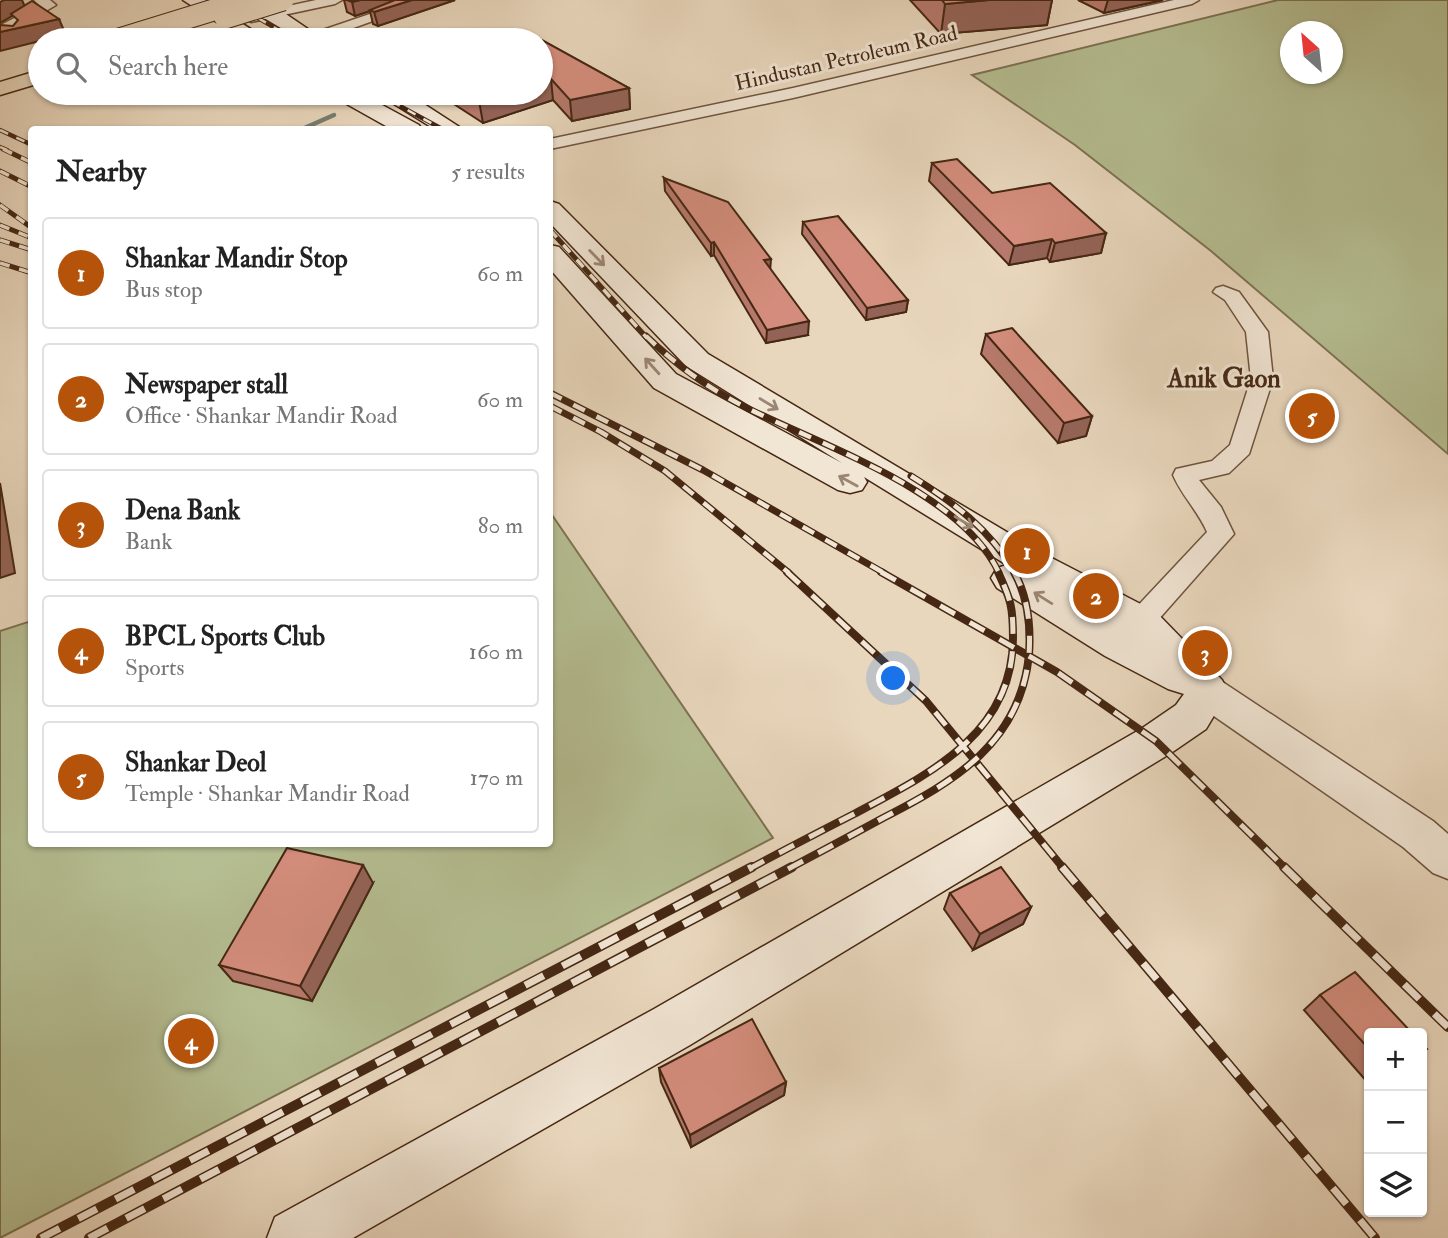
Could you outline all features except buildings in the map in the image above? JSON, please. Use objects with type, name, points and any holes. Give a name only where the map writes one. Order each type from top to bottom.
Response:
[{"type":"highway","points":[[154,28],[244,0]]},
{"type":"highway","points":[[198,28],[276,6]]},
{"type":"highway","points":[[0,76],[28,68]]},
{"type":"highway","points":[[0,89],[28,80]]},
{"type":"main road","points":[[192,0],[239,28]]},
{"type":"main road","points":[[244,0],[276,6],[299,28]]},
{"type":"main road","points":[[366,105],[404,126]]},
{"type":"main road","points":[[412,105],[446,126]]},
{"type":"main road","points":[[296,1238],[672,1027],[1145,748],[1191,717],[1208,692],[1029,562],[697,360],[553,212]]},
{"type":"main road","points":[[553,256],[665,381],[1130,634]]},
{"type":"street","points":[[16,37],[6,32],[6,28],[49,5],[41,0]]},
{"type":"street","points":[[231,23],[276,6],[335,0]]},
{"type":"street","points":[[345,28],[424,0]]},
{"type":"street","name":"Hindustan Petroleum Road","points":[[553,143],[793,93],[1192,0]]},
{"type":"street","points":[[1130,634],[1221,534],[1212,513],[1191,489],[1185,475],[1220,467],[1241,448],[1262,379],[1257,332],[1232,296],[1223,292]]},
{"type":"street","points":[[1208,692],[1418,834],[1448,860]]},
{"type":"green space","points":[[1278,0],[1448,0],[1448,454],[1211,251],[1075,145],[972,75]]},
{"type":"green space","points":[[553,516],[773,838],[0,1238],[0,631],[28,622],[28,847],[553,847]]},
{"type":"waterway","points":[[309,126],[334,115]]},
{"type":"railway","points":[[227,0],[275,28]]},
{"type":"railway","points":[[398,105],[437,126]]},
{"type":"railway","points":[[0,130],[28,143]]},
{"type":"railway","points":[[0,147],[7,150]]},
{"type":"railway","points":[[3,149],[28,161]]},
{"type":"railway","points":[[0,171],[28,185]]},
{"type":"railway","points":[[0,205],[28,225]]},
{"type":"railway","points":[[0,225],[28,236]]},
{"type":"railway","points":[[553,233],[647,338]]},
{"type":"railway","points":[[0,240],[28,249]]},
{"type":"railway","points":[[0,263],[28,272]]},
{"type":"railway","points":[[646,336],[669,357],[731,400],[849,455],[922,495],[954,518],[980,544],[999,573]]},
{"type":"railway","points":[[553,395],[703,470],[884,573]]},
{"type":"railway","points":[[553,408],[601,432],[665,471],[789,573]]},
{"type":"railway","points":[[911,476],[941,496],[982,530],[1015,573]]},
{"type":"railway","points":[[787,572],[926,701],[963,746]]},
{"type":"railway","points":[[881,572],[1012,646]]},
{"type":"railway","points":[[998,572],[1010,604],[1012,646]]},
{"type":"railway","points":[[1014,572],[1023,591],[1028,612],[1029,656]]},
{"type":"railway","points":[[963,746],[982,726],[998,701],[1009,672],[1012,646]]},
{"type":"railway","points":[[1012,646],[1029,656]]},
{"type":"railway","points":[[975,760],[998,735],[1013,712],[1023,686],[1029,656]]},
{"type":"railway","points":[[1029,656],[1057,672],[1156,741],[1286,869]]},
{"type":"railway","points":[[749,869],[910,784],[963,746]]},
{"type":"railway","points":[[963,746],[975,760]]},
{"type":"railway","points":[[788,869],[910,804],[975,760]]},
{"type":"railway","points":[[975,760],[1064,869]]},
{"type":"railway","points":[[41,1238],[752,867]]},
{"type":"railway","points":[[89,1238],[792,867]]},
{"type":"railway","points":[[1062,867],[1375,1238]]},
{"type":"railway","points":[[1284,867],[1448,1027]]},
{"type":"place","name":"Shankar Deol","points":[[1312,416]]},
{"type":"place","name":"Shankar Mandir Stop","points":[[1027,551]]},
{"type":"place","name":"Newspaper stall","points":[[1096,596]]},
{"type":"place","name":"Dena Bank","points":[[1205,653]]},
{"type":"place","name":"BPCL Sports Club","points":[[191,1041]]},
{"type":"district","name":"Anik Gaon","points":[[1224,378]]}]
